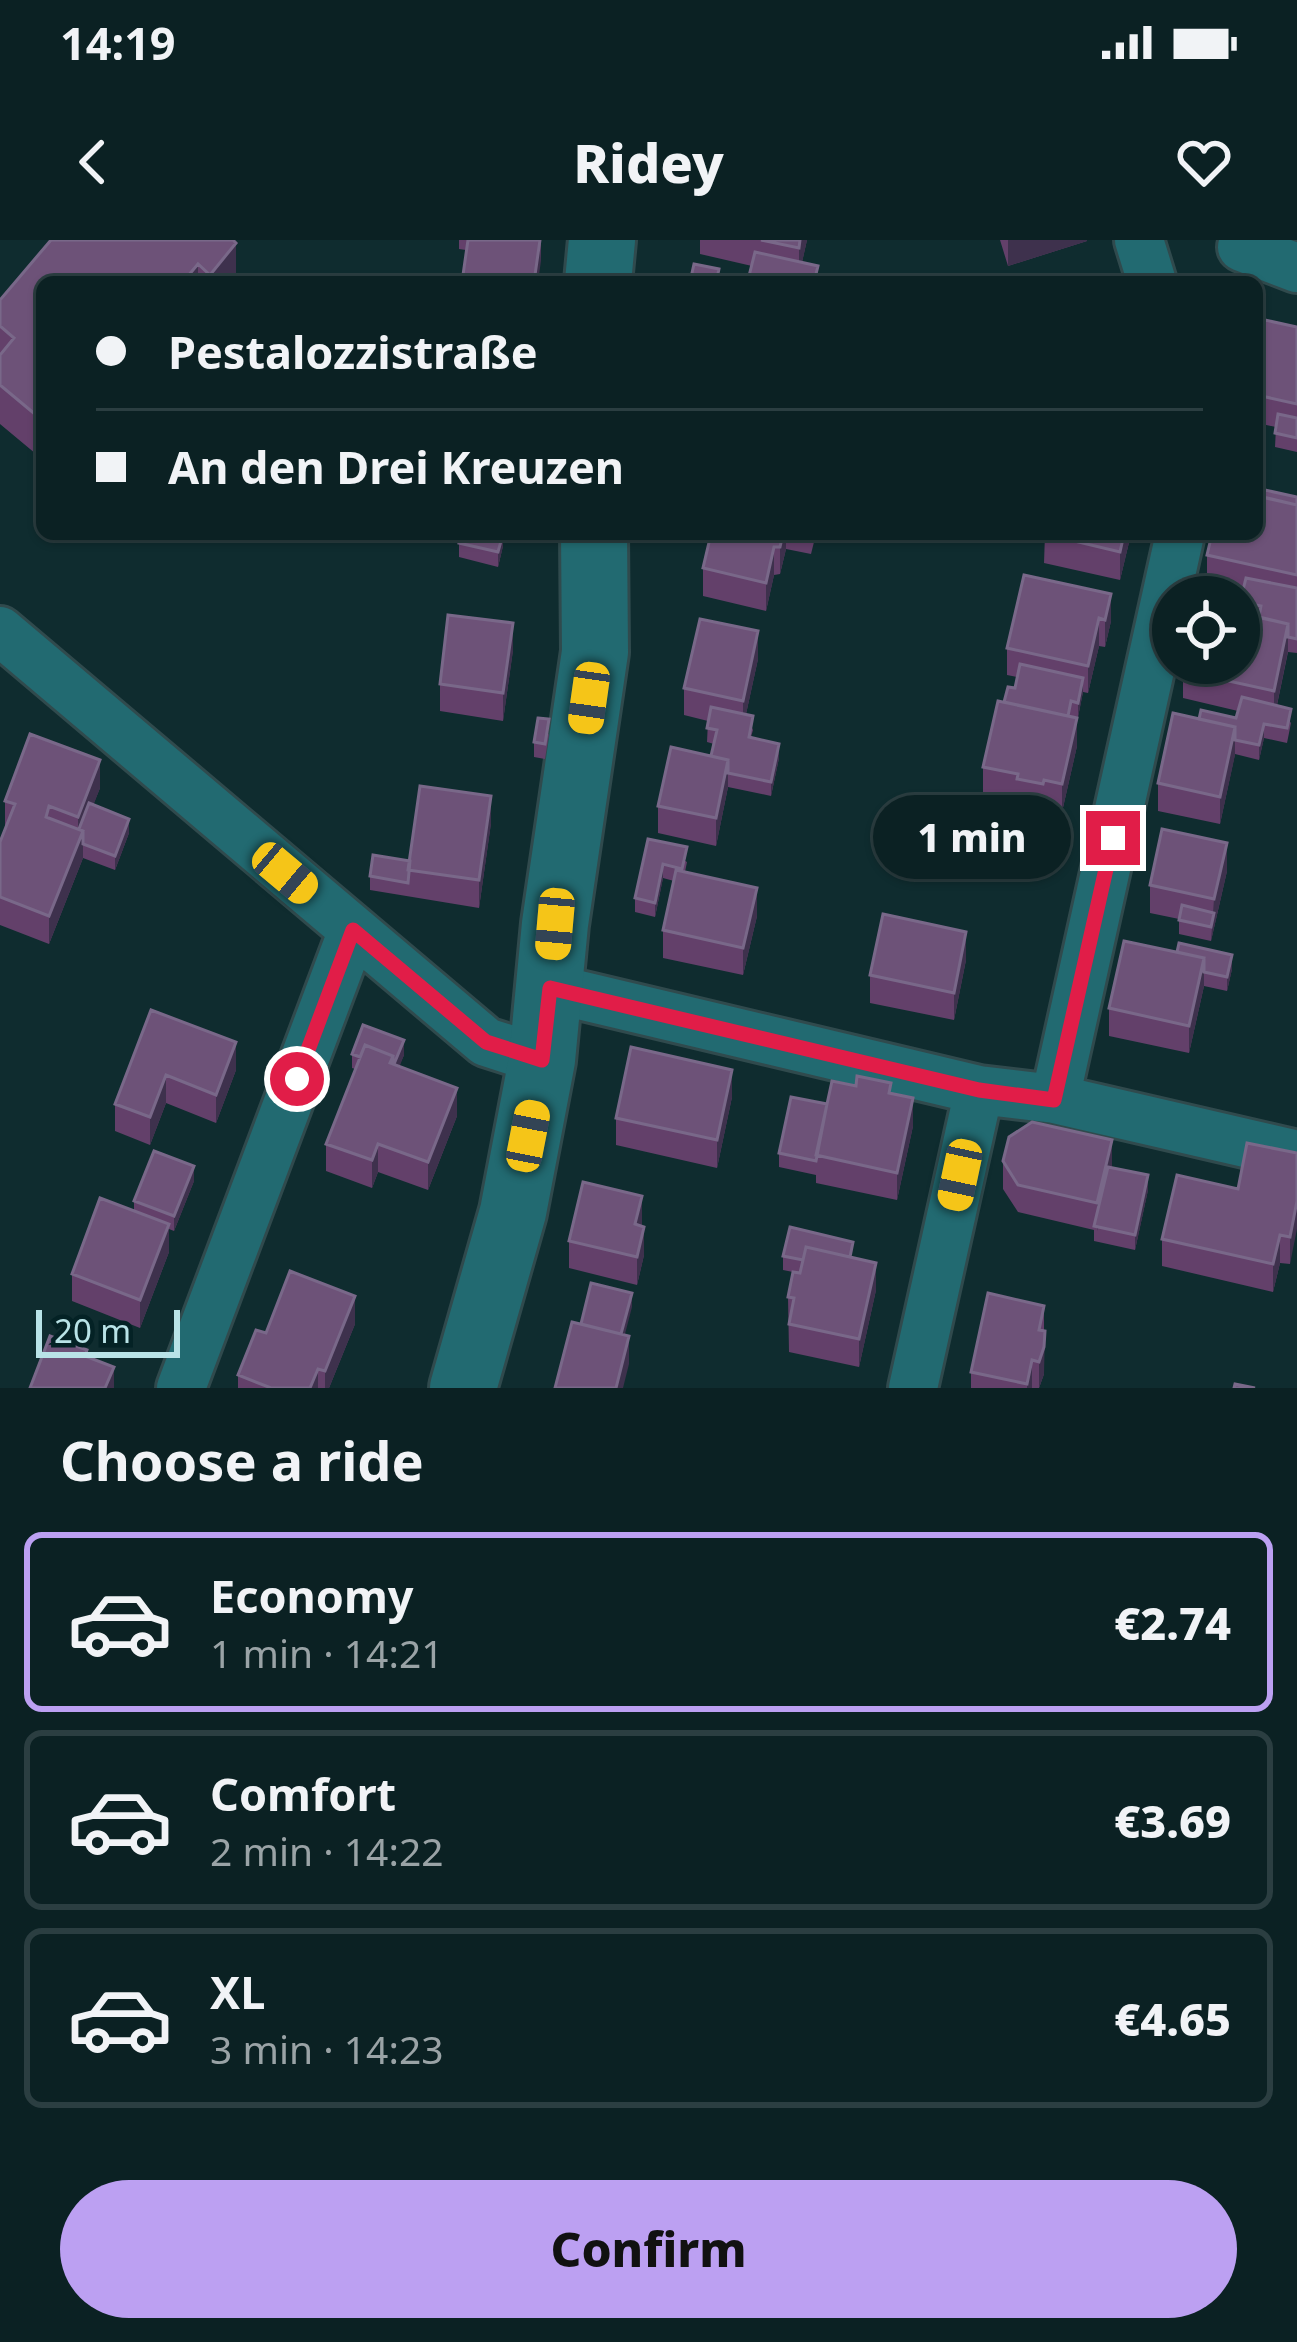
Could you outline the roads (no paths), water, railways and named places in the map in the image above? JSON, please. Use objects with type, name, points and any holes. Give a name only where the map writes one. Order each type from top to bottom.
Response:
[{"type":"street","points":[[599,276],[602,240]]},
{"type":"street","points":[[1139,240],[1150,276]]},
{"type":"street","points":[[1233,256],[1297,268]]},
{"type":"street","points":[[463,1388],[513,1212],[542,1060],[555,924],[596,652],[594,540]]},
{"type":"street","points":[[1054,1100],[1179,540]]},
{"type":"street","points":[[5,652],[486,1042],[542,1060]]},
{"type":"street","points":[[181,1388],[353,930]]},
{"type":"street","points":[[550,988],[979,1090],[1054,1100],[1297,1155]]},
{"type":"street","points":[[913,1388],[979,1090]]}]
